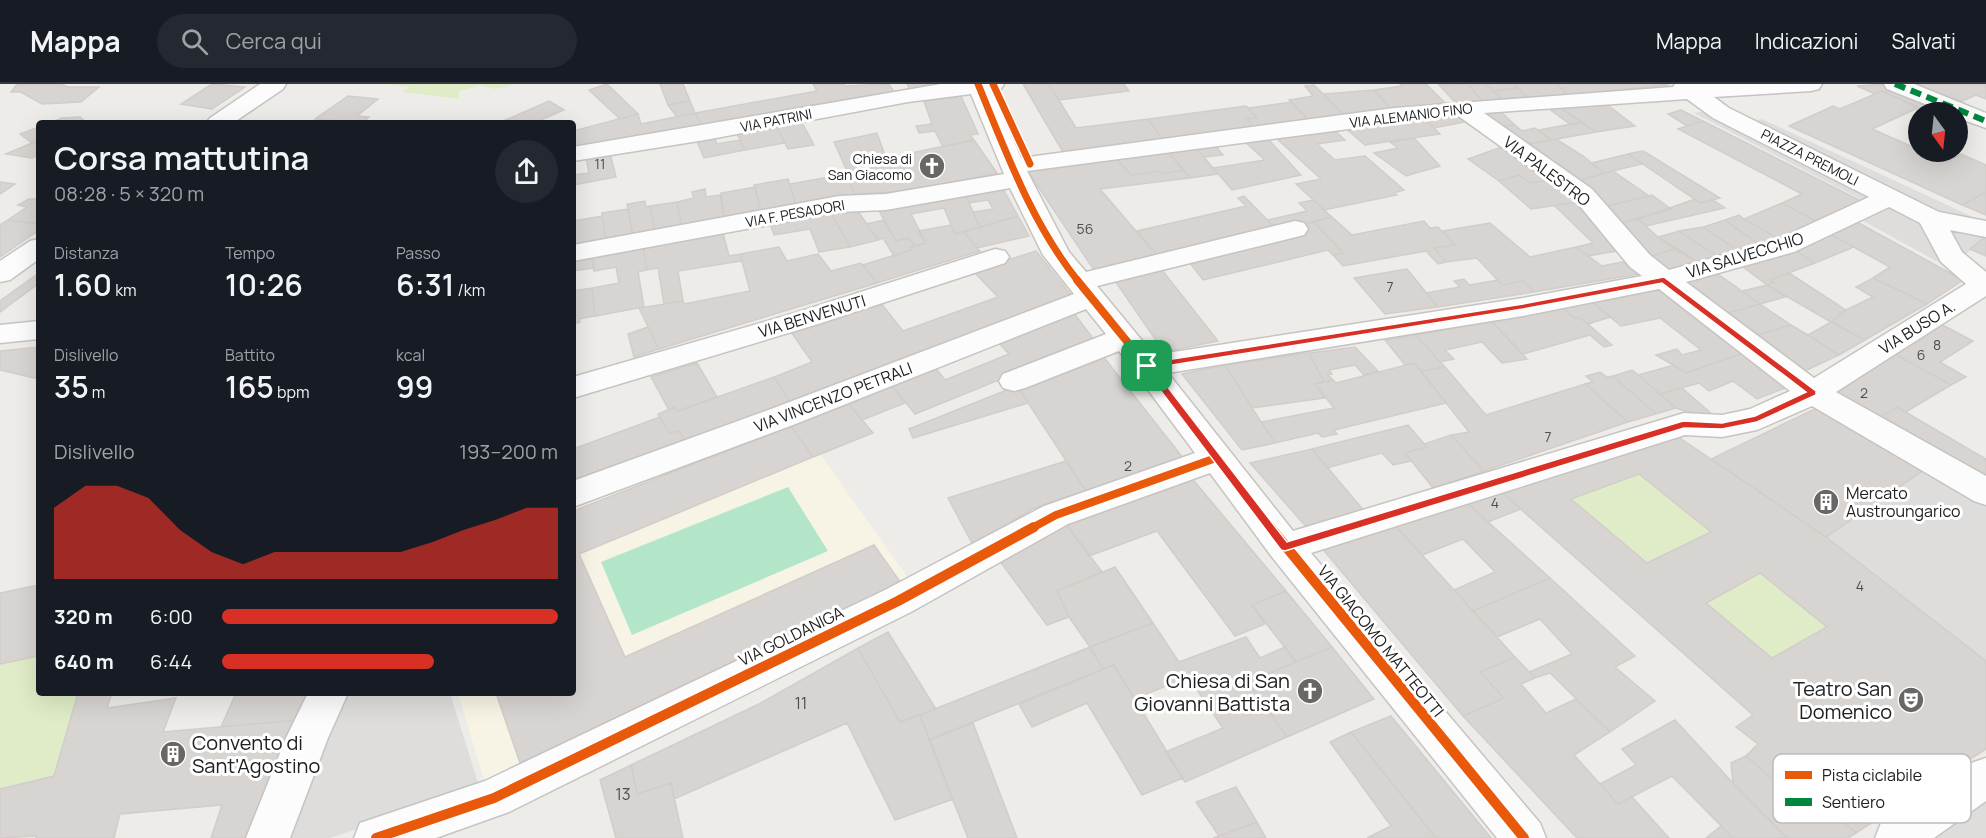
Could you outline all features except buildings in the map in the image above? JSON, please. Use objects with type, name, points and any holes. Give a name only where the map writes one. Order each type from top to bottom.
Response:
[{"type":"street","points":[[222,120],[275,84]]},
{"type":"street","name":"VIA ALEMANIO FINO","points":[[1015,173],[1394,115],[1686,88],[1811,84]]},
{"type":"street","points":[[1895,84],[1986,121]]},
{"type":"street","name":"VIA PATRINI","points":[[576,154],[705,134],[908,95],[983,85]]},
{"type":"street","name":"VIA GIACOMO MATTEOTTI","points":[[983,85],[1015,173],[1056,255],[1147,366],[1285,547],[1524,838]]},
{"type":"street","name":"PIAZZA PREMOLI","points":[[1686,88],[1721,113],[1931,218],[1986,229]]},
{"type":"street","name":"VIA PALESTRO","points":[[1462,108],[1583,194],[1640,261],[1813,393],[1986,492]]},
{"type":"street","name":"VIA F. PESADORI","points":[[576,253],[838,204],[886,202],[1015,173]]},
{"type":"street","name":"VIA SALVECCHIO","points":[[1147,366],[1523,306],[1664,280],[1785,246],[1890,197]]},
{"type":"street","name":"VIA BUSO A.","points":[[1813,393],[1984,285],[1951,256],[1931,218]]},
{"type":"street","points":[[1086,290],[1294,229]]},
{"type":"street","points":[[0,274],[36,249]]},
{"type":"street","name":"VIA BENVENUTI","points":[[576,387],[806,319],[995,257]]},
{"type":"street","name":"VIA VINCENZO PETRALI","points":[[576,493],[782,417],[1086,290]]},
{"type":"street","points":[[0,334],[36,330]]},
{"type":"street","points":[[1014,381],[1124,338]]},
{"type":"street","points":[[1285,547],[1683,424],[1722,426],[1757,419],[1813,393]]},
{"type":"street","name":"VIA GOLDANIGA","points":[[376,838],[494,798],[898,601],[1056,515],[1216,458]]},
{"type":"street","points":[[268,838],[307,738],[327,696]]},
{"type":"street","points":[[1971,787],[1986,777]]},
{"type":"street","points":[[1897,838],[1919,823]]},
{"type":"shaded area","points":[[1718,109],[1747,124],[1762,119],[1986,223],[1986,240],[1947,267],[1854,216],[1876,207],[1694,113]]},
{"type":"shaded area","points":[[797,422],[913,585],[485,783],[459,696],[576,696],[576,508]]},
{"type":"shaded area","points":[[1927,468],[1986,502],[1986,661],[1826,537]]},
{"type":"shaded area","points":[[340,696],[451,696],[480,789],[330,838],[286,838]]},
{"type":"shaded area","points":[[1986,798],[1986,838],[1930,838],[1951,823],[1971,823],[1971,809]]},
{"type":"green space","points":[[385,84],[516,84],[495,89],[478,85],[459,92],[459,99],[402,92],[409,87]]},
{"type":"green space","points":[[1639,474],[1711,532],[1647,563],[1571,499]]},
{"type":"green space","points":[[788,487],[828,551],[632,635],[601,562]]},
{"type":"green space","points":[[1760,573],[1827,627],[1772,658],[1706,603]]},
{"type":"green space","points":[[36,657],[36,696],[77,696],[54,776],[0,789],[0,664]]},
{"type":"marked path","points":[[1895,84],[1986,121]]},
{"type":"cycle path","points":[[978,84],[1018,179],[1057,255],[1147,366],[1285,547],[1524,838]]},
{"type":"cycle path","points":[[993,84],[1030,164]]},
{"type":"cycle path","points":[[376,838],[494,798],[898,601],[1056,515],[1216,458]]},
{"type":"place","name":"Chiesa di San Giacomo","points":[[932,166]]},
{"type":"place","name":"Mercato Austroungarico","points":[[1826,502]]},
{"type":"place","name":"Chiesa di San Giovanni Battista","points":[[1310,691]]},
{"type":"place","name":"Teatro San Domenico","points":[[1911,700]]},
{"type":"place","name":"Convento di Sant'Agostino","points":[[173,754]]},
{"type":"route","points":[[1664,280],[1813,393],[1757,419],[1722,426],[1683,424],[1285,547],[1147,366],[1523,306],[1664,280]]}]
